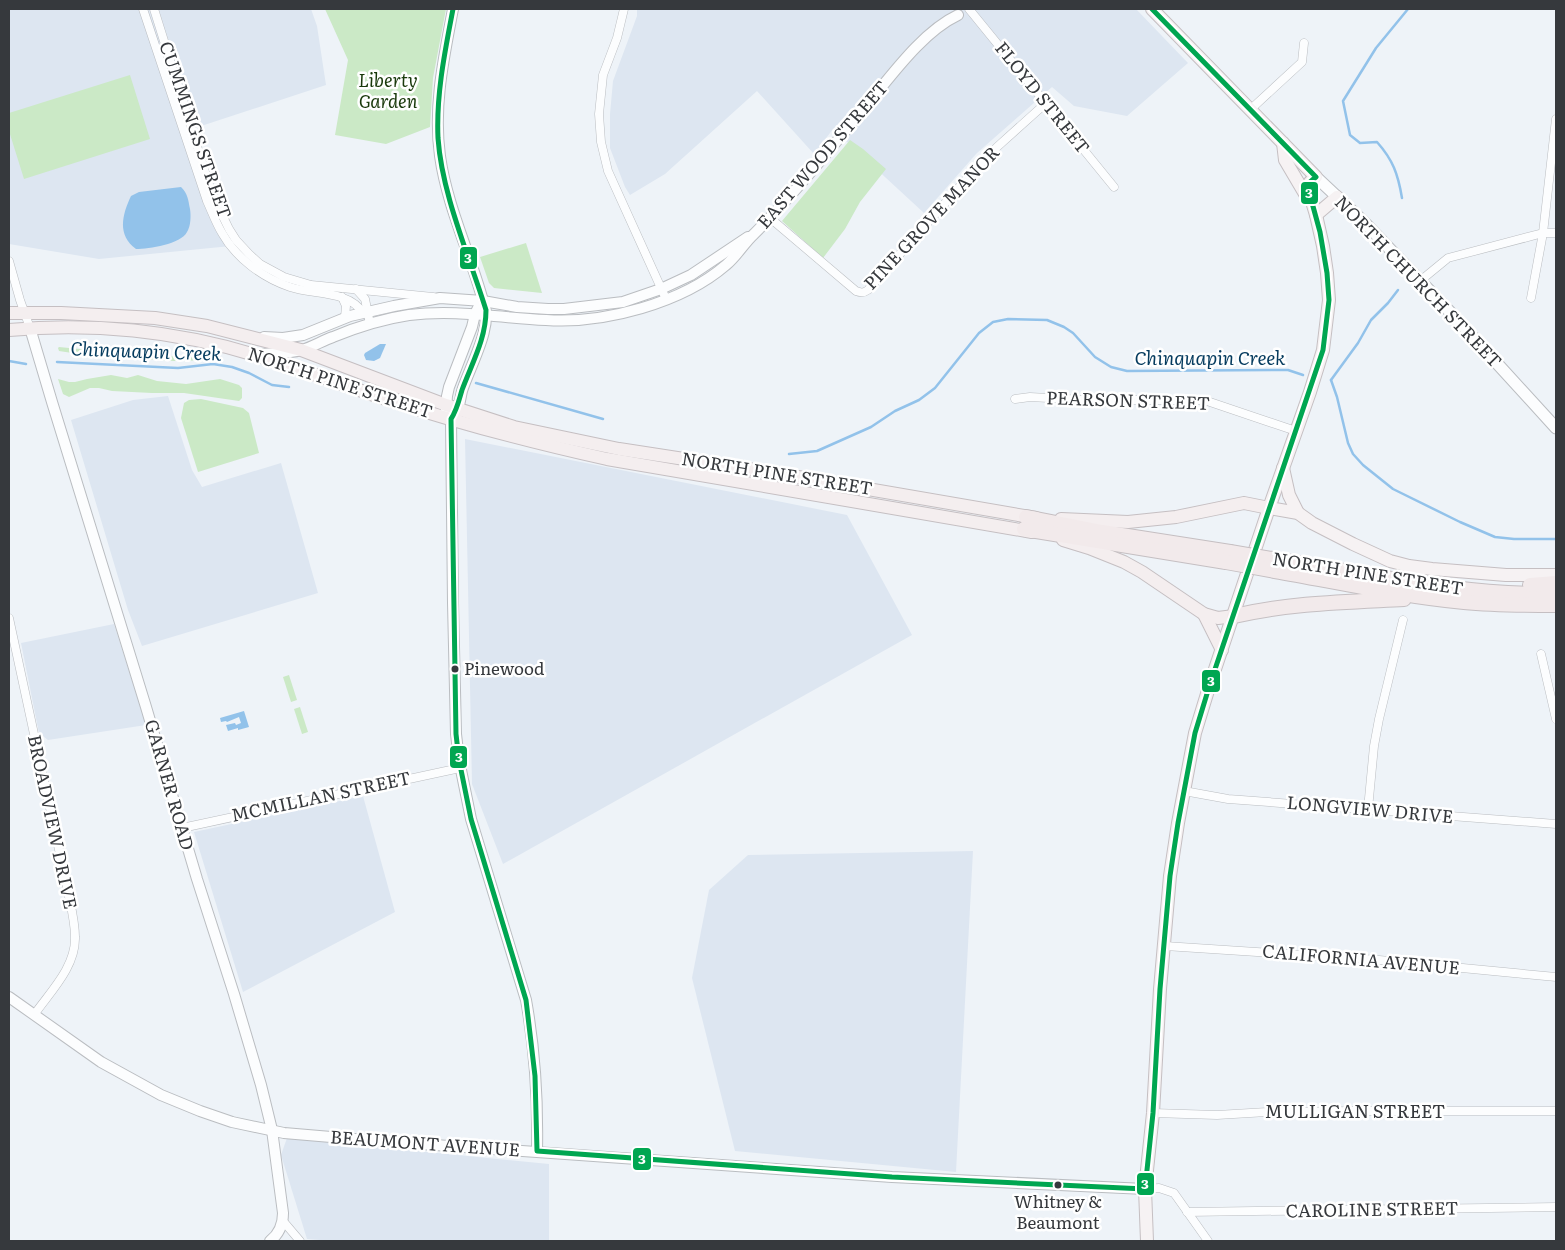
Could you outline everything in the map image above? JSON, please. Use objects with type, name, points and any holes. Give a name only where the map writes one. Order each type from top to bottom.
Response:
[{"type":"highway","name":"NORTH PINE STREET","points":[[9,313],[155,318],[247,335],[301,350],[452,411]]},
{"type":"highway","name":"NORTH PINE STREET","points":[[9,330],[74,328],[143,332],[184,338],[254,355],[394,402],[452,411],[514,427],[619,449],[769,472],[1025,523],[1102,532],[1277,565],[1474,590],[1556,594]]},
{"type":"highway","points":[[1025,523],[1128,522],[1176,517],[1244,503],[1269,508]]},
{"type":"highway","points":[[1025,523],[1124,562],[1204,614],[1218,618],[1251,612],[1340,602],[1428,598]]},
{"type":"highway","name":"NORTH PINE STREET","points":[[1277,565],[1428,598],[1500,605],[1556,605]]},
{"type":"highway","points":[[1474,590],[1494,585],[1544,585],[1556,583]]},
{"type":"highway","points":[[1500,605],[1556,615]]},
{"type":"highway","points":[[1204,614],[1222,650]]},
{"type":"main road","name":"NORTH CHURCH STREET","points":[[1152,9],[1316,177],[1364,222],[1556,428]]},
{"type":"main road","points":[[1283,142],[1285,160],[1316,214]]},
{"type":"main road","points":[[1147,1241],[1145,1189],[1153,1113],[1157,1031],[1173,853],[1195,733],[1323,350],[1329,300],[1327,273],[1316,214],[1308,188],[1310,182],[1316,177]]},
{"type":"main road","points":[[1316,214],[1337,197]]},
{"type":"main road","points":[[1283,468],[1289,494],[1298,513]]},
{"type":"main road","points":[[1269,508],[1298,513],[1312,523],[1353,544],[1390,561],[1409,566],[1432,570],[1506,575],[1556,575]]},
{"type":"street","name":"CUMMINGS STREET","points":[[143,9],[207,202],[226,239],[250,265],[276,281],[303,291],[342,297],[355,302],[365,312]]},
{"type":"street","name":"CUMMINGS STREET","points":[[154,9],[212,194],[236,240],[249,254],[260,264],[284,277],[311,285],[440,298]]},
{"type":"street","points":[[452,411],[462,391],[482,338],[486,314],[486,307],[442,170],[440,153],[438,116],[440,79],[454,9]]},
{"type":"street","points":[[624,9],[617,38],[603,75],[599,101],[601,142],[608,171],[666,299]]},
{"type":"street","name":"FLOYD STREET","points":[[969,9],[1114,187]]},
{"type":"street","name":"EAST WOOD STREET","points":[[254,355],[301,350],[370,324],[422,314],[440,312],[486,314],[548,321],[581,319],[627,312],[666,299],[696,285],[726,265],[742,249],[751,236],[770,218],[893,73],[910,62],[943,32],[961,12]]},
{"type":"street","points":[[1251,109],[1302,62],[1304,44]]},
{"type":"street","name":"PINE GROVE MANOR","points":[[770,218],[856,290],[864,292],[881,276],[970,174],[1046,103]]},
{"type":"street","points":[[1531,298],[1543,233],[1556,119]]},
{"type":"street","points":[[1420,281],[1448,258],[1543,233],[1556,233]]},
{"type":"street","name":"EAST WOOD STREET","points":[[247,335],[293,337],[313,332],[345,317],[440,298],[483,301],[517,307],[564,309],[623,302],[661,289],[704,267],[751,236]]},
{"type":"street","points":[[9,261],[30,328]]},
{"type":"street","points":[[356,289],[365,299],[365,312],[370,324]]},
{"type":"street","points":[[394,306],[403,293]]},
{"type":"street","points":[[342,297],[346,306],[345,317]]},
{"type":"street","points":[[483,301],[475,314],[472,327],[449,387],[452,411],[456,734],[460,768],[471,819],[528,1010],[534,1059],[536,1152]]},
{"type":"street","name":"GARNER ROAD","points":[[30,328],[261,1085],[272,1130],[283,1221]]},
{"type":"street","name":"PEARSON STREET","points":[[1015,399],[1204,400],[1296,431]]},
{"type":"street","name":"BROADVIEW DRIVE","points":[[9,618],[67,886],[76,939],[70,964],[34,1015]]},
{"type":"street","points":[[1368,809],[1374,746],[1403,620]]},
{"type":"street","points":[[1541,654],[1556,719]]},
{"type":"street","name":"MCMILLAN STREET","points":[[182,828],[460,768]]},
{"type":"street","name":"LONGVIEW DRIVE","points":[[1184,791],[1228,799],[1556,824]]},
{"type":"street","name":"CALIFORNIA AVENUE","points":[[1165,946],[1360,959],[1556,977]]},
{"type":"street","name":"BEAUMONT AVENUE","points":[[9,997],[100,1062],[161,1095],[208,1114],[249,1126],[284,1133],[892,1176],[1145,1189]]},
{"type":"street","name":"MULLIGAN STREET","points":[[1153,1113],[1218,1115],[1267,1112],[1556,1111]]},
{"type":"street","points":[[1145,1189],[1159,1188],[1174,1193],[1208,1241]]},
{"type":"street","name":"CAROLINE STREET","points":[[1187,1212],[1556,1208]]},
{"type":"street","points":[[270,1241],[279,1233],[283,1221]]},
{"type":"street","points":[[283,1221],[300,1241]]},
{"type":"shaded area","points":[[9,9],[311,9],[317,26],[326,85],[192,129],[231,246],[99,259],[9,244]]},
{"type":"shaded area","points":[[637,9],[1136,9],[1188,63],[1127,116],[1074,106],[1052,87],[977,153],[924,213],[833,129],[814,154],[757,91],[665,174],[630,195],[610,148],[610,114],[613,81],[637,16]]},
{"type":"shaded area","points":[[168,396],[192,470],[202,487],[281,463],[318,593],[142,646],[128,610],[71,420],[133,400]]},
{"type":"shaded area","points":[[465,439],[847,515],[912,635],[503,864],[472,784]]},
{"type":"shaded area","points":[[114,624],[146,725],[48,740],[39,733],[21,643]]},
{"type":"shaded area","points":[[363,796],[395,912],[243,992],[194,832]]},
{"type":"shaded area","points":[[973,851],[956,1172],[735,1151],[692,978],[709,890],[748,855]]},
{"type":"shaded area","points":[[287,1138],[549,1164],[549,1241],[332,1241],[307,1239],[281,1155]]},
{"type":"green space","name":"Liberty Garden","points":[[325,9],[446,9],[433,78],[430,127],[386,144],[335,135],[348,60]]},
{"type":"green space","points":[[130,75],[150,139],[24,179],[9,131],[9,113]]},
{"type":"green space","points":[[850,140],[886,169],[860,202],[845,229],[823,258],[782,221]]},
{"type":"green space","points":[[526,243],[542,293],[494,288],[489,283],[480,257]]},
{"type":"green space","points":[[59,347],[140,355],[212,358],[213,360],[174,361],[92,356],[59,351]]},
{"type":"green space","points":[[111,375],[127,378],[138,375],[157,381],[186,384],[220,379],[239,385],[242,388],[242,398],[239,401],[184,393],[112,391],[99,388],[90,388],[69,397],[63,394],[58,379],[75,382]]},
{"type":"green space","points":[[201,399],[243,408],[249,413],[259,453],[198,472],[181,418],[184,403],[189,400]]},
{"type":"green space","points":[[289,675],[297,700],[291,702],[283,677]]},
{"type":"green space","points":[[300,707],[308,732],[302,734],[294,709]]},
{"type":"water","points":[[181,187],[186,194],[190,209],[191,217],[187,232],[172,243],[136,249],[126,237],[123,224],[125,210],[131,196],[139,192]]},
{"type":"water","points":[[380,344],[386,344],[380,358],[374,361],[366,360],[365,353]]},
{"type":"water","points":[[244,711],[249,727],[228,731],[226,725],[241,723],[239,717],[227,722],[221,722],[220,718]]},
{"type":"waterway","points":[[1402,198],[1394,168],[1383,149],[1377,142],[1360,143],[1350,135],[1343,101],[1376,48],[1408,9]]},
{"type":"waterway","points":[[1331,380],[1358,343],[1371,320],[1398,290]]},
{"type":"waterway","name":"Chinquapin Creek","points":[[789,454],[817,451],[871,427],[895,411],[919,400],[935,388],[979,333],[993,322],[1008,319],[1047,320],[1064,327],[1073,333],[1095,357],[1111,367],[1127,371],[1288,370],[1303,375]]},
{"type":"waterway","name":"Chinquapin Creek","points":[[9,361],[26,364]]},
{"type":"waterway","name":"Chinquapin Creek","points":[[57,362],[178,368],[213,364],[232,367],[249,373],[272,385],[289,387]]},
{"type":"waterway","name":"Chinquapin Creek","points":[[1331,380],[1348,443],[1353,454],[1363,465],[1393,489],[1495,537],[1556,539]]},
{"type":"waterway","name":"Chinquapin Creek","points":[[476,383],[603,419]]},
{"type":"transit line","name":"3","points":[[453,9],[438,105],[438,138],[450,203],[486,310],[481,341],[451,419],[456,734],[459,760],[471,819],[526,1000],[535,1076],[537,1151],[892,1177],[1145,1189],[1153,1113],[1160,989],[1170,876],[1195,733],[1323,350],[1329,300],[1327,273],[1320,232],[1308,188],[1310,182],[1316,177],[1152,9]]},
{"type":"place","name":"Pinewood","points":[[455,669]]},
{"type":"place","name":"Whitney & Beaumont","points":[[1058,1185]]}]
